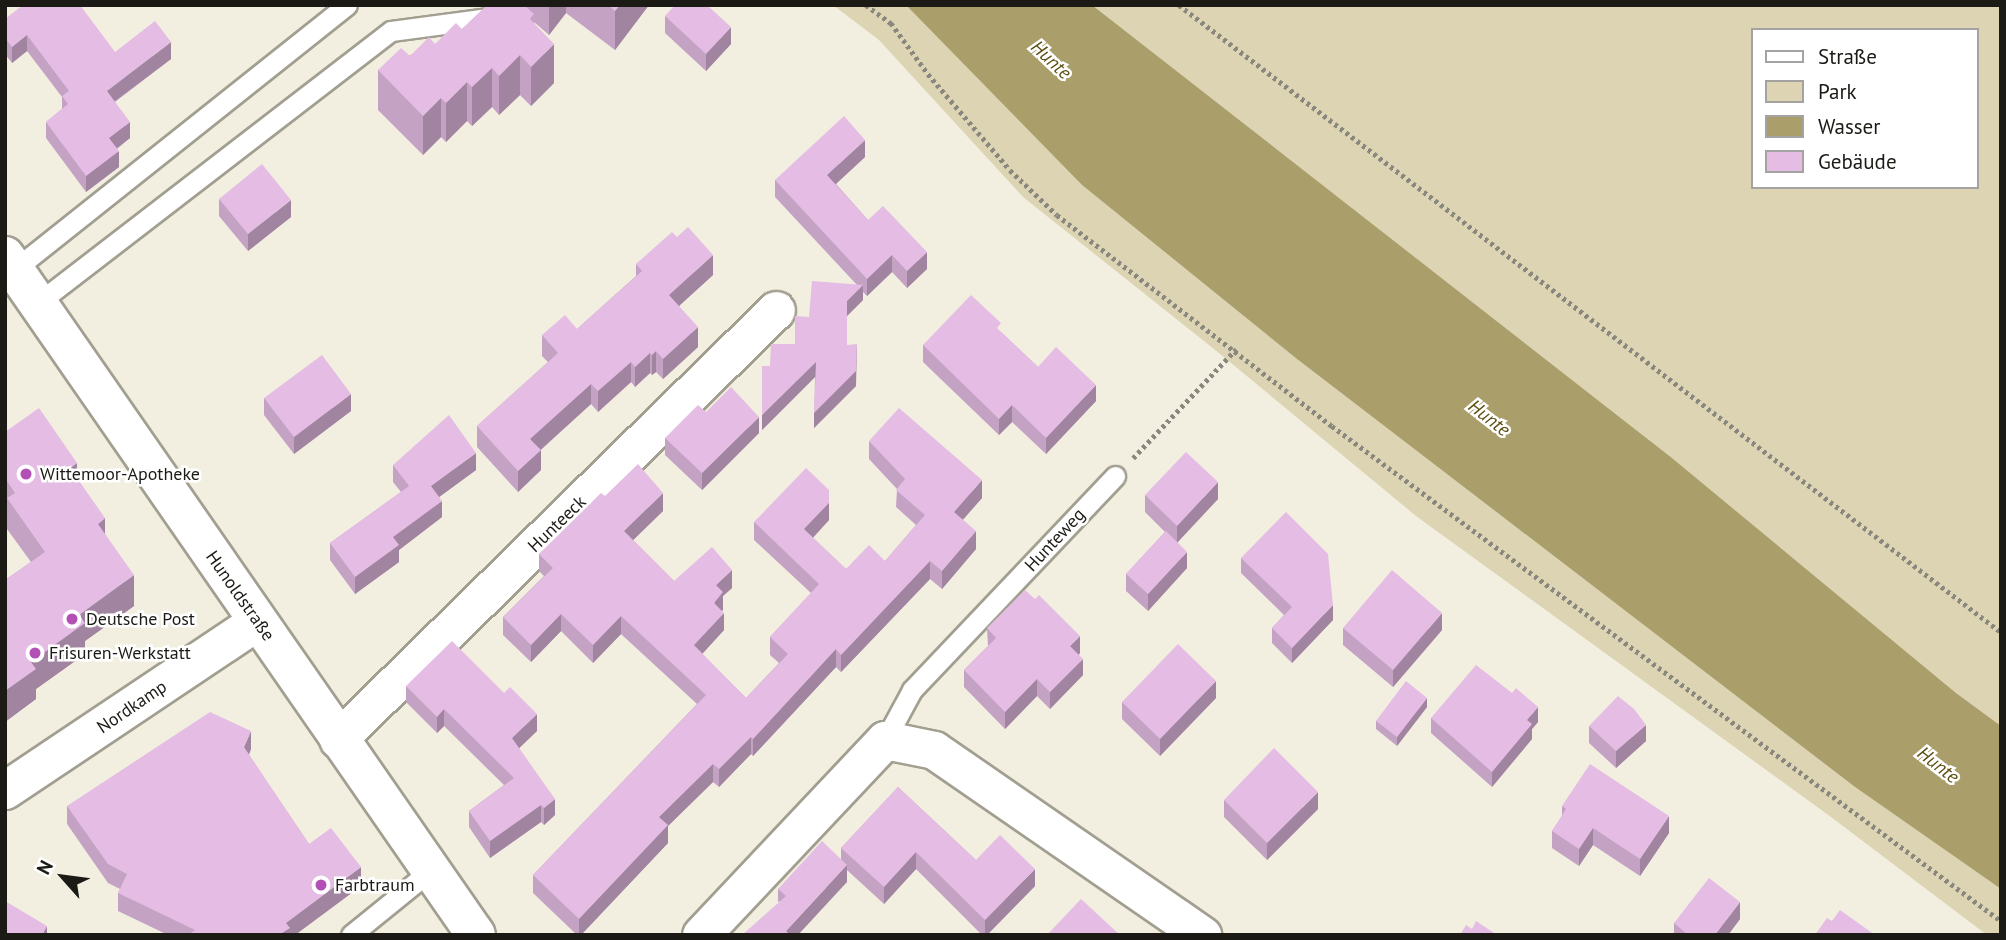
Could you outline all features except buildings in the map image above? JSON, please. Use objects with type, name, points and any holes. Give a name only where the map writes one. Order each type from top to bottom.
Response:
[{"type":"street","name":"Hunoldstraße","points":[[10,262],[476,935]]},
{"type":"street","name":"Hunteeck","points":[[338,739],[776,310]]},
{"type":"street","name":"Nordkamp","points":[[5,790],[257,621]]},
{"type":"street","name":"Hunteweg","points":[[701,935],[886,740]]},
{"type":"street","points":[[886,740],[934,750],[1202,935]]},
{"type":"lane","points":[[10,262],[347,5]]},
{"type":"lane","points":[[39,302],[391,31],[509,15],[518,23]]},
{"type":"lane","name":"Hunteweg","points":[[886,740],[912,691],[1115,476]]},
{"type":"lane","points":[[351,935],[431,870]]},
{"type":"path","points":[[866,5],[891,23],[928,74],[1010,170],[1057,215],[1236,349],[1332,426],[2001,921]]},
{"type":"path","points":[[1180,5],[2001,632]]},
{"type":"path","points":[[1115,476],[1236,349]]},
{"type":"green space","points":[[833,5],[906,5],[1082,185],[1297,359],[1855,787],[2001,889],[2001,935],[1987,935],[1831,817],[1416,516],[1219,353],[1023,197],[879,40]]},
{"type":"green space","points":[[1092,5],[2001,5],[2001,726],[1956,693],[1672,458]]},
{"type":"water","name":"Hunte","points":[[906,5],[1092,5],[1672,458],[1956,693],[2001,726],[2001,889],[1855,787],[1297,359],[1082,185]]},
{"type":"place","name":"Wittemoor-Apotheke","points":[[26,474]]},
{"type":"place","name":"Deutsche Post","points":[[72,619]]},
{"type":"place","name":"Frisuren-Werkstatt","points":[[35,653]]},
{"type":"place","name":"Farbtraum","points":[[321,885]]}]
